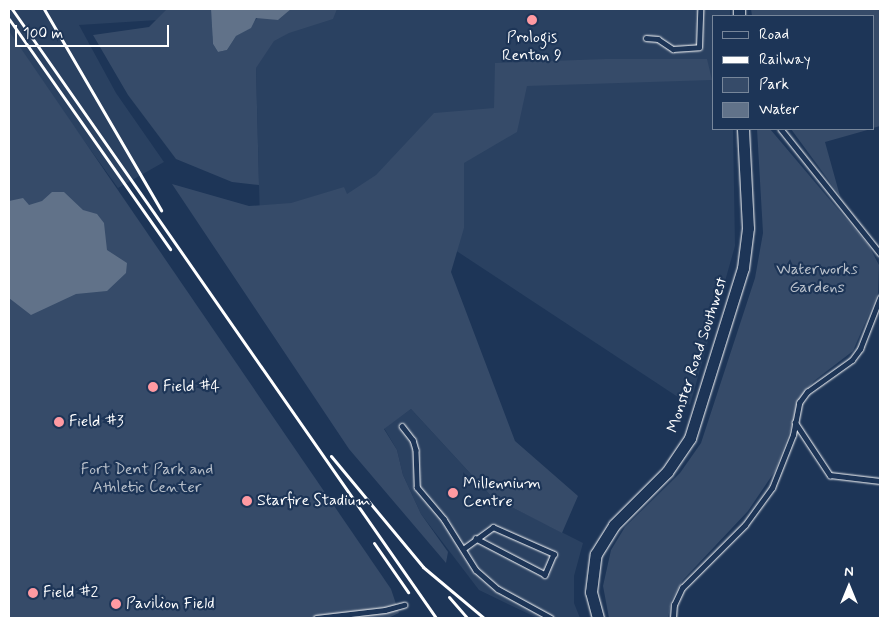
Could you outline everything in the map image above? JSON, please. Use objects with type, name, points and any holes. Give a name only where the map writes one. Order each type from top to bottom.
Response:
[{"type":"street","name":"Monster Road Southwest","points":[[598,618],[591,592],[596,554],[614,525],[667,472],[690,438],[743,268],[748,228],[743,130]]},
{"type":"lane","points":[[646,38],[658,39],[673,49],[699,47],[700,9]]},
{"type":"lane","points":[[782,130],[880,253]]},
{"type":"lane","points":[[673,618],[674,605],[682,588],[745,525],[772,488],[795,422],[799,403],[807,392],[852,360],[860,349],[880,298]]},
{"type":"lane","points":[[795,422],[830,475],[880,481]]},
{"type":"lane","points":[[402,426],[413,440],[416,450],[417,487],[444,519],[476,570],[498,589],[551,618]]},
{"type":"lane","points":[[463,549],[493,526],[554,554],[545,575],[476,540]]},
{"type":"lane","points":[[316,618],[385,610],[404,605]]},
{"type":"shaded area","points":[[9,9],[730,9],[730,15],[712,15],[712,130],[733,130],[735,246],[690,405],[408,219],[260,223],[256,69],[189,18],[79,25],[116,93],[164,162],[118,188],[9,37]]},
{"type":"shaded area","points":[[411,409],[492,497],[583,543],[574,576],[574,603],[580,618],[537,618],[479,590],[421,514],[403,475],[397,450],[384,428]]},
{"type":"green space","points":[[167,9],[211,9],[213,44],[218,52],[227,50],[236,36],[248,29],[259,16],[278,20],[291,9],[337,9],[333,19],[289,33],[274,41],[256,68],[259,185],[232,182],[176,159],[128,95],[93,35],[149,27]]},
{"type":"green space","points":[[751,9],[880,9],[880,126],[874,128],[874,15],[752,15]]},
{"type":"green space","name":"Fort Dent Park and Athletic Center","points":[[9,31],[391,589],[399,613],[388,618],[9,618]]},
{"type":"green space","points":[[606,59],[707,59],[712,80],[527,86],[517,132],[464,163],[464,228],[451,272],[515,441],[578,496],[562,533],[492,497],[411,409],[384,429],[397,450],[403,475],[421,514],[448,552],[446,563],[349,449],[172,184],[249,206],[291,203],[344,187],[347,194],[376,175],[434,113],[494,108],[495,63]]},
{"type":"green space","name":"Waterworks Gardens","points":[[757,130],[771,130],[869,246],[879,265],[878,293],[853,351],[814,381],[804,393],[775,471],[748,511],[683,580],[671,601],[668,618],[609,618],[603,586],[611,550],[625,527],[680,473],[701,443],[755,278],[763,233]]},
{"type":"green space","points":[[792,130],[867,130],[825,142],[840,196]]},
{"type":"water","points":[[211,9],[291,9],[278,20],[256,18],[251,28],[236,36],[227,50],[218,52],[213,44]]},
{"type":"water","points":[[52,192],[64,192],[83,210],[97,214],[104,223],[107,250],[127,263],[126,273],[107,291],[76,294],[31,315],[9,298],[9,201],[23,198],[29,205],[42,201]]},
{"type":"railway","points":[[12,9],[436,618]]},
{"type":"railway","points":[[44,9],[161,210]]},
{"type":"railway","points":[[9,19],[170,249]]},
{"type":"railway","points":[[331,456],[423,567],[484,618]]},
{"type":"railway","points":[[374,543],[408,592]]},
{"type":"railway","points":[[449,597],[467,618]]},
{"type":"place","name":"Prologis Renton 9","points":[[532,20]]},
{"type":"place","name":"Field #4","points":[[153,387]]},
{"type":"place","name":"Field #3","points":[[59,422]]},
{"type":"place","name":"Millennium Centre","points":[[453,493]]},
{"type":"place","name":"Starfire Stadium","points":[[247,501]]},
{"type":"place","name":"Field #2","points":[[33,593]]},
{"type":"place","name":"Pavilion Field","points":[[116,604]]}]
